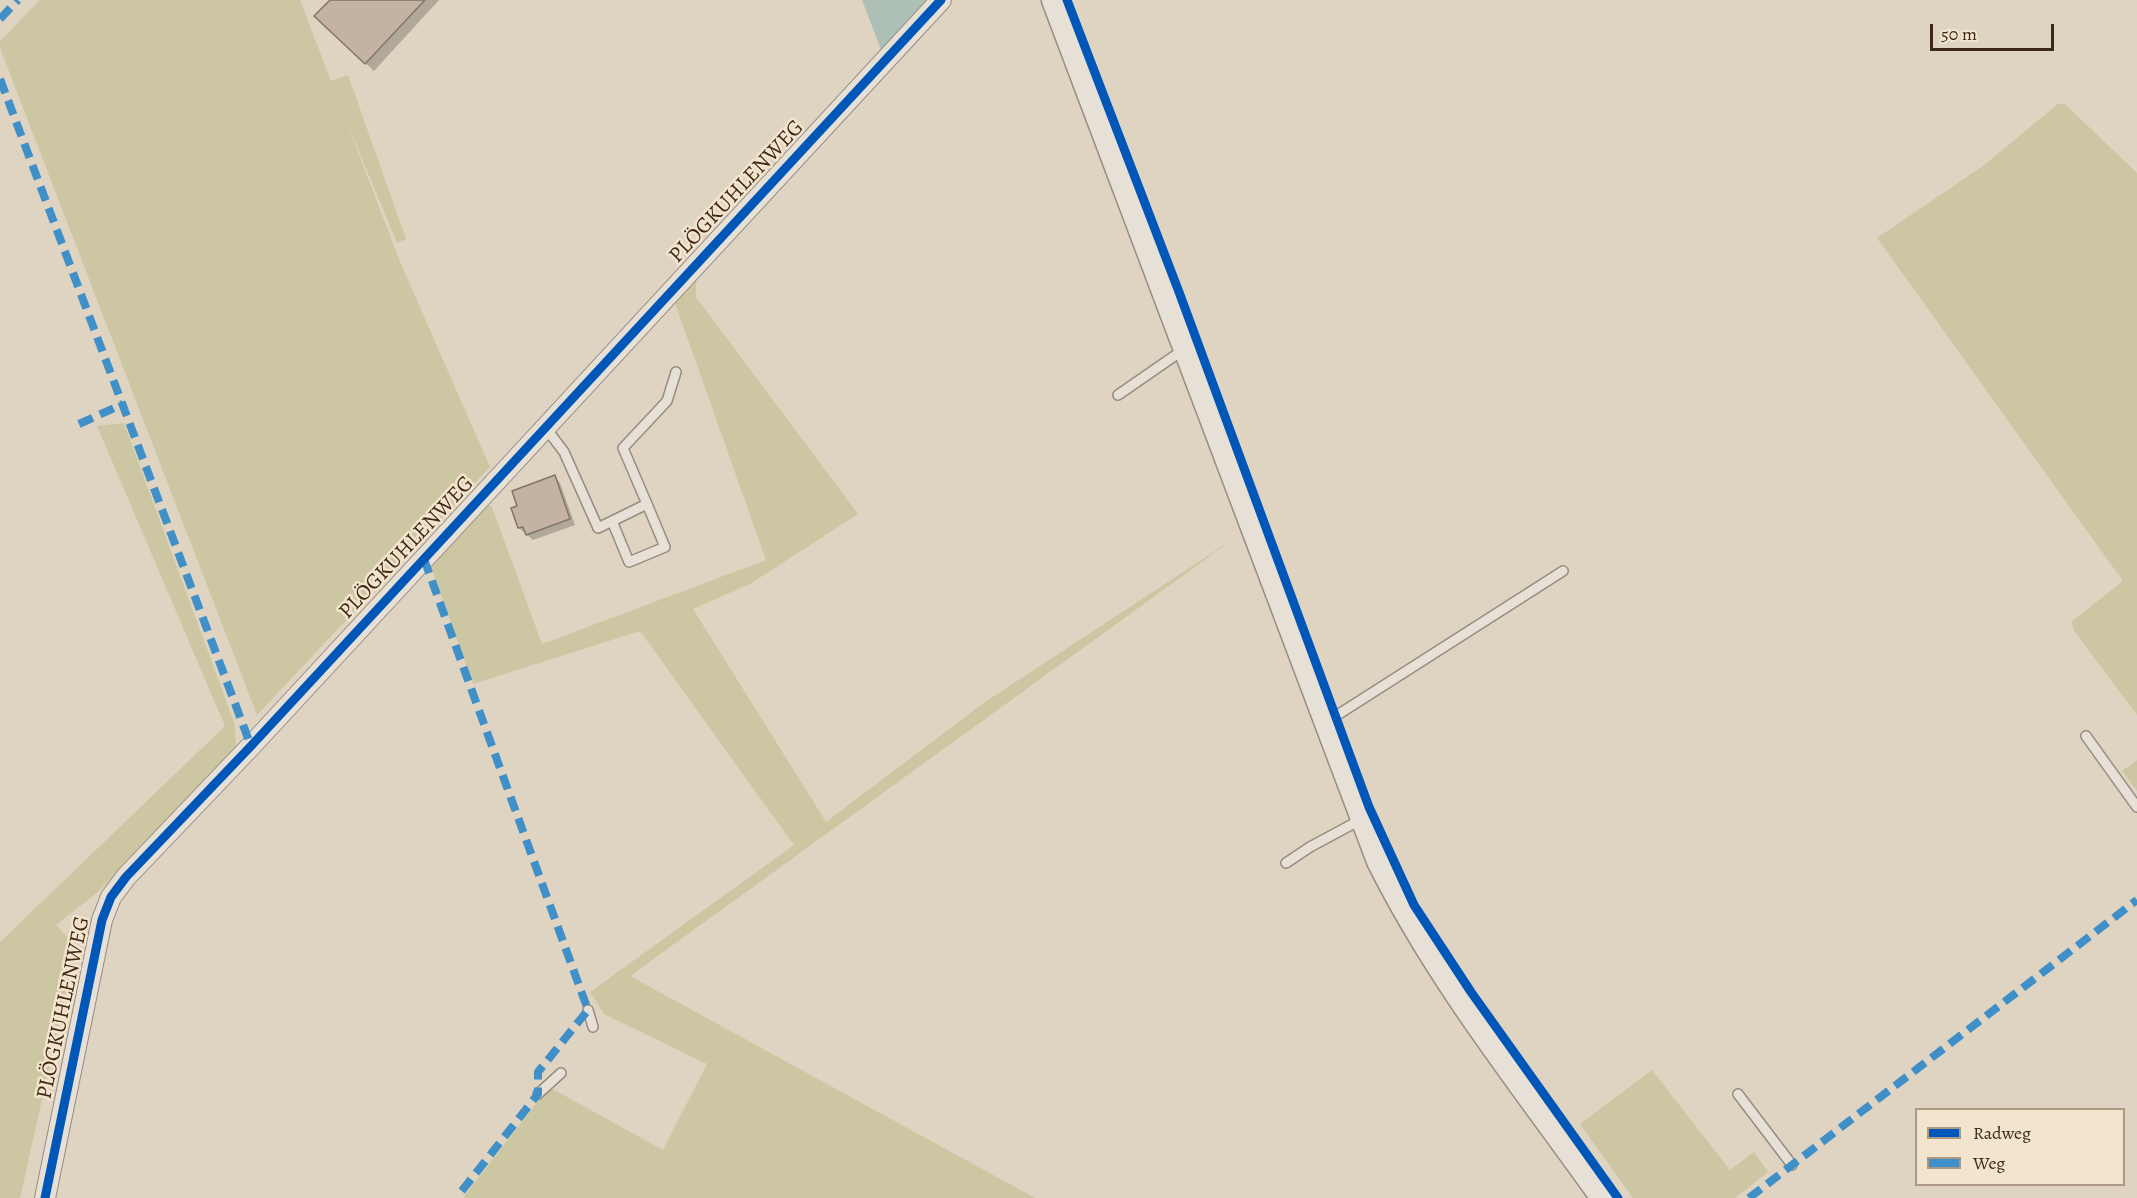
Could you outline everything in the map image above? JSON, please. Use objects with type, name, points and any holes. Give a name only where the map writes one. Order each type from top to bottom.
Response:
[{"type":"street","name":"PLÖGKUHLENWEG","points":[[45,1198],[102,920],[111,897],[126,877],[251,746],[942,0]]},
{"type":"street","points":[[1054,0],[1379,861],[1428,951],[1603,1198]]},
{"type":"lane","points":[[1118,395],[1185,349]]},
{"type":"lane","points":[[612,521],[629,562],[665,547],[623,448],[667,401],[676,372]]},
{"type":"lane","points":[[545,427],[564,452],[598,528],[647,504]]},
{"type":"lane","points":[[1326,722],[1563,571]]},
{"type":"lane","points":[[2086,736],[2137,807]]},
{"type":"lane","points":[[1286,863],[1310,847],[1362,819]]},
{"type":"lane","points":[[588,1010],[593,1027]]},
{"type":"lane","points":[[538,1094],[561,1073]]},
{"type":"lane","points":[[1738,1094],[1792,1165]]},
{"type":"shaded area","points":[[40,0],[300,0],[331,81],[348,75],[406,239],[397,243],[345,118],[401,264],[490,467],[257,715],[0,48],[0,41]]},
{"type":"shaded area","points":[[862,0],[934,0],[883,55]]},
{"type":"shaded area","points":[[2058,104],[2065,104],[2137,173],[2137,715],[2075,632],[2071,622],[2123,581],[1877,238],[1983,166]]},
{"type":"shaded area","points":[[696,276],[696,297],[858,514],[750,584],[693,609],[826,822],[985,702],[1235,538],[630,976],[1035,1198],[464,1198],[549,1087],[663,1150],[707,1064],[604,1014],[590,992],[794,845],[640,631],[473,684],[431,566],[485,503],[492,507],[542,644],[766,560],[674,300]]},
{"type":"shaded area","points":[[124,423],[235,725],[236,750],[98,892],[56,925],[76,947],[20,1198],[0,1198],[0,942],[225,726],[97,426]]},
{"type":"shaded area","points":[[2137,760],[2137,791],[2122,771]]},
{"type":"shaded area","points":[[1652,1070],[1730,1170],[1754,1152],[1768,1172],[1735,1198],[1633,1198],[1580,1124]]},
{"type":"building","points":[[330,0],[425,0],[365,64],[314,16]]},
{"type":"building","points":[[555,475],[570,519],[526,535],[523,527],[518,528],[511,508],[517,506],[512,491]]},
{"type":"marked path","points":[[0,19],[18,0]]},
{"type":"marked path","points":[[0,79],[251,746]]},
{"type":"marked path","points":[[79,424],[123,404]]},
{"type":"marked path","points":[[424,559],[588,1010],[538,1072],[538,1094],[461,1192],[459,1198]]},
{"type":"marked path","points":[[1749,1198],[2137,900]]},
{"type":"cycle path","points":[[45,1198],[102,920],[111,897],[126,877],[251,746],[941,0]]},
{"type":"cycle path","points":[[1067,0],[1179,292],[1369,807],[1414,905],[1471,992],[1618,1198]]}]
